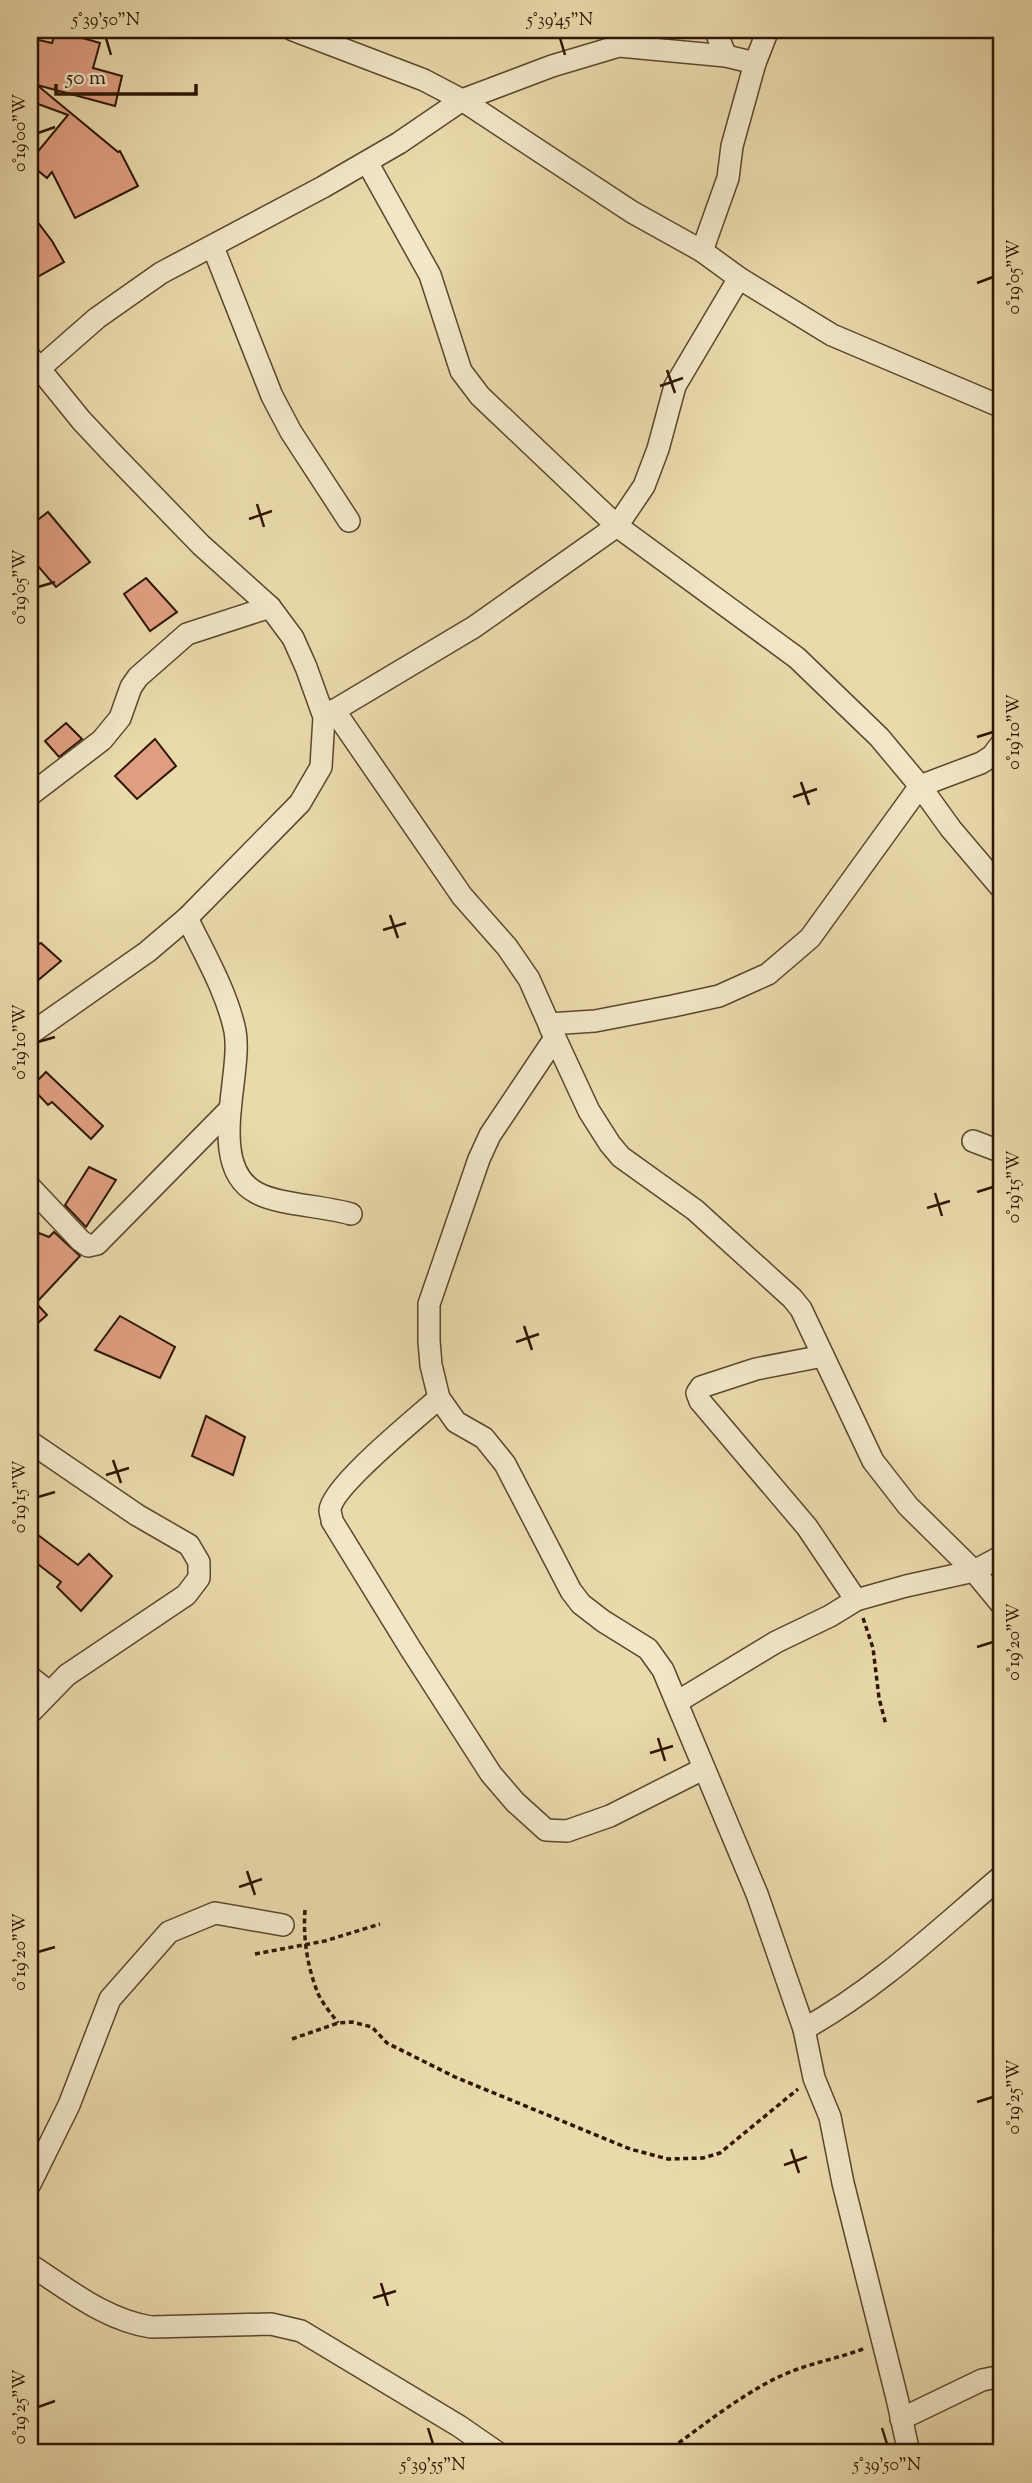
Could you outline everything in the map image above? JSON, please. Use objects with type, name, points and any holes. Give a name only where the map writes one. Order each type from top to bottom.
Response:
[{"type":"street","points":[[293,30],[424,80],[462,100],[632,212],[702,251],[739,278],[832,335],[1002,407]]},
{"type":"street","points":[[715,30],[726,56]]},
{"type":"street","points":[[702,251],[729,178],[732,146],[755,63],[768,30]]},
{"type":"street","points":[[755,63],[726,56],[619,46],[552,66],[462,100],[367,162],[214,247],[161,273],[33,367],[110,452],[201,545],[270,607],[293,638],[329,713],[462,896],[507,947],[529,979],[589,1111],[615,1150],[695,1210],[776,1282],[801,1309],[873,1461],[908,1506],[974,1571],[1002,1605]]},
{"type":"street","points":[[367,162],[430,275],[461,371],[480,396],[617,526],[797,658],[879,737],[1002,889]]},
{"type":"street","points":[[214,247],[272,396],[291,432],[349,521]]},
{"type":"street","points":[[329,713],[474,627],[617,526],[644,486],[658,449],[675,386],[739,278]]},
{"type":"street","points":[[30,795],[102,740],[120,718],[131,687],[138,677],[187,634],[270,607]]},
{"type":"street","points":[[30,1034],[147,952],[187,918],[300,803],[321,767],[329,713]]},
{"type":"street","points":[[909,2453],[884,2341],[843,2183],[830,2117],[814,2078],[804,2029],[757,1894],[677,1702],[663,1670],[648,1649],[603,1621],[576,1598],[505,1464],[484,1438],[456,1422],[439,1398],[431,1364],[429,1304],[479,1159],[490,1135],[552,1031],[719,996],[768,974],[810,937],[920,786],[981,763],[992,756],[1002,743]]},
{"type":"street","points":[[187,918],[224,996],[235,1032],[236,1056],[229,1138],[233,1162],[257,1193],[334,1208],[351,1214]]},
{"type":"street","points":[[30,1187],[80,1240],[88,1246],[97,1244],[104,1240],[230,1109]]},
{"type":"street","points":[[973,1140],[1002,1152]]},
{"type":"street","points":[[823,1356],[756,1369],[701,1387],[697,1393],[700,1401],[807,1527],[856,1600]]},
{"type":"street","points":[[439,1398],[357,1471],[330,1510],[332,1521],[491,1774],[515,1802],[546,1830],[567,1831],[610,1816],[704,1769]]},
{"type":"street","points":[[30,1442],[137,1516],[188,1545],[198,1562],[199,1578],[186,1595],[83,1664],[49,1692],[30,1713]]},
{"type":"street","points":[[677,1702],[776,1642],[856,1600],[974,1571],[1002,1556]]},
{"type":"street","points":[[30,1677],[49,1692]]},
{"type":"street","points":[[804,2029],[863,1993],[1002,1876]]},
{"type":"street","points":[[30,2184],[69,2105],[110,1999],[169,1932],[215,1913],[283,1925]]},
{"type":"street","points":[[30,2265],[111,2316],[133,2325],[151,2327],[271,2324],[301,2331],[459,2426],[498,2453]]},
{"type":"street","points":[[901,2419],[982,2380],[1002,2376]]},
{"type":"path","points":[[856,1600],[873,1648],[879,1699],[886,1725]]},
{"type":"path","points":[[305,1910],[305,1945],[317,1993],[338,2023]]},
{"type":"path","points":[[255,1954],[305,1945],[380,1924]]},
{"type":"path","points":[[292,2039],[338,2023],[352,2022],[372,2027],[387,2043],[455,2077],[630,2149],[668,2159],[703,2158],[720,2154],[814,2078]]},
{"type":"path","points":[[665,2453],[740,2399],[785,2375],[884,2341]]},
{"type":"building","points":[[56,30],[82,30],[79,37],[100,43],[93,68],[122,76],[115,106],[37,85],[120,151],[138,186],[75,218],[52,172],[47,178],[30,164],[68,115],[30,101],[30,38],[52,43]]},
{"type":"building","points":[[30,212],[64,262],[30,281]]},
{"type":"building","points":[[48,512],[90,562],[56,587],[30,557],[30,526]]},
{"type":"building","points":[[146,578],[177,612],[150,631],[124,594]]},
{"type":"building","points":[[66,723],[82,739],[59,757],[45,741]]},
{"type":"building","points":[[155,739],[176,766],[137,799],[115,776]]},
{"type":"building","points":[[41,943],[61,961],[30,987],[30,948]]},
{"type":"building","points":[[46,1072],[103,1126],[91,1139],[52,1102],[48,1105],[31,1087]]},
{"type":"building","points":[[89,1167],[116,1180],[86,1227],[65,1205]]},
{"type":"building","points":[[54,1232],[80,1256],[36,1303],[47,1315],[30,1330],[30,1255],[39,1233],[49,1237]]},
{"type":"building","points":[[120,1316],[175,1347],[160,1378],[95,1350]]},
{"type":"building","points":[[206,1416],[245,1437],[233,1475],[192,1456]]},
{"type":"building","points":[[30,1529],[78,1565],[89,1554],[112,1576],[81,1611],[57,1587],[61,1582],[30,1558]]}]
